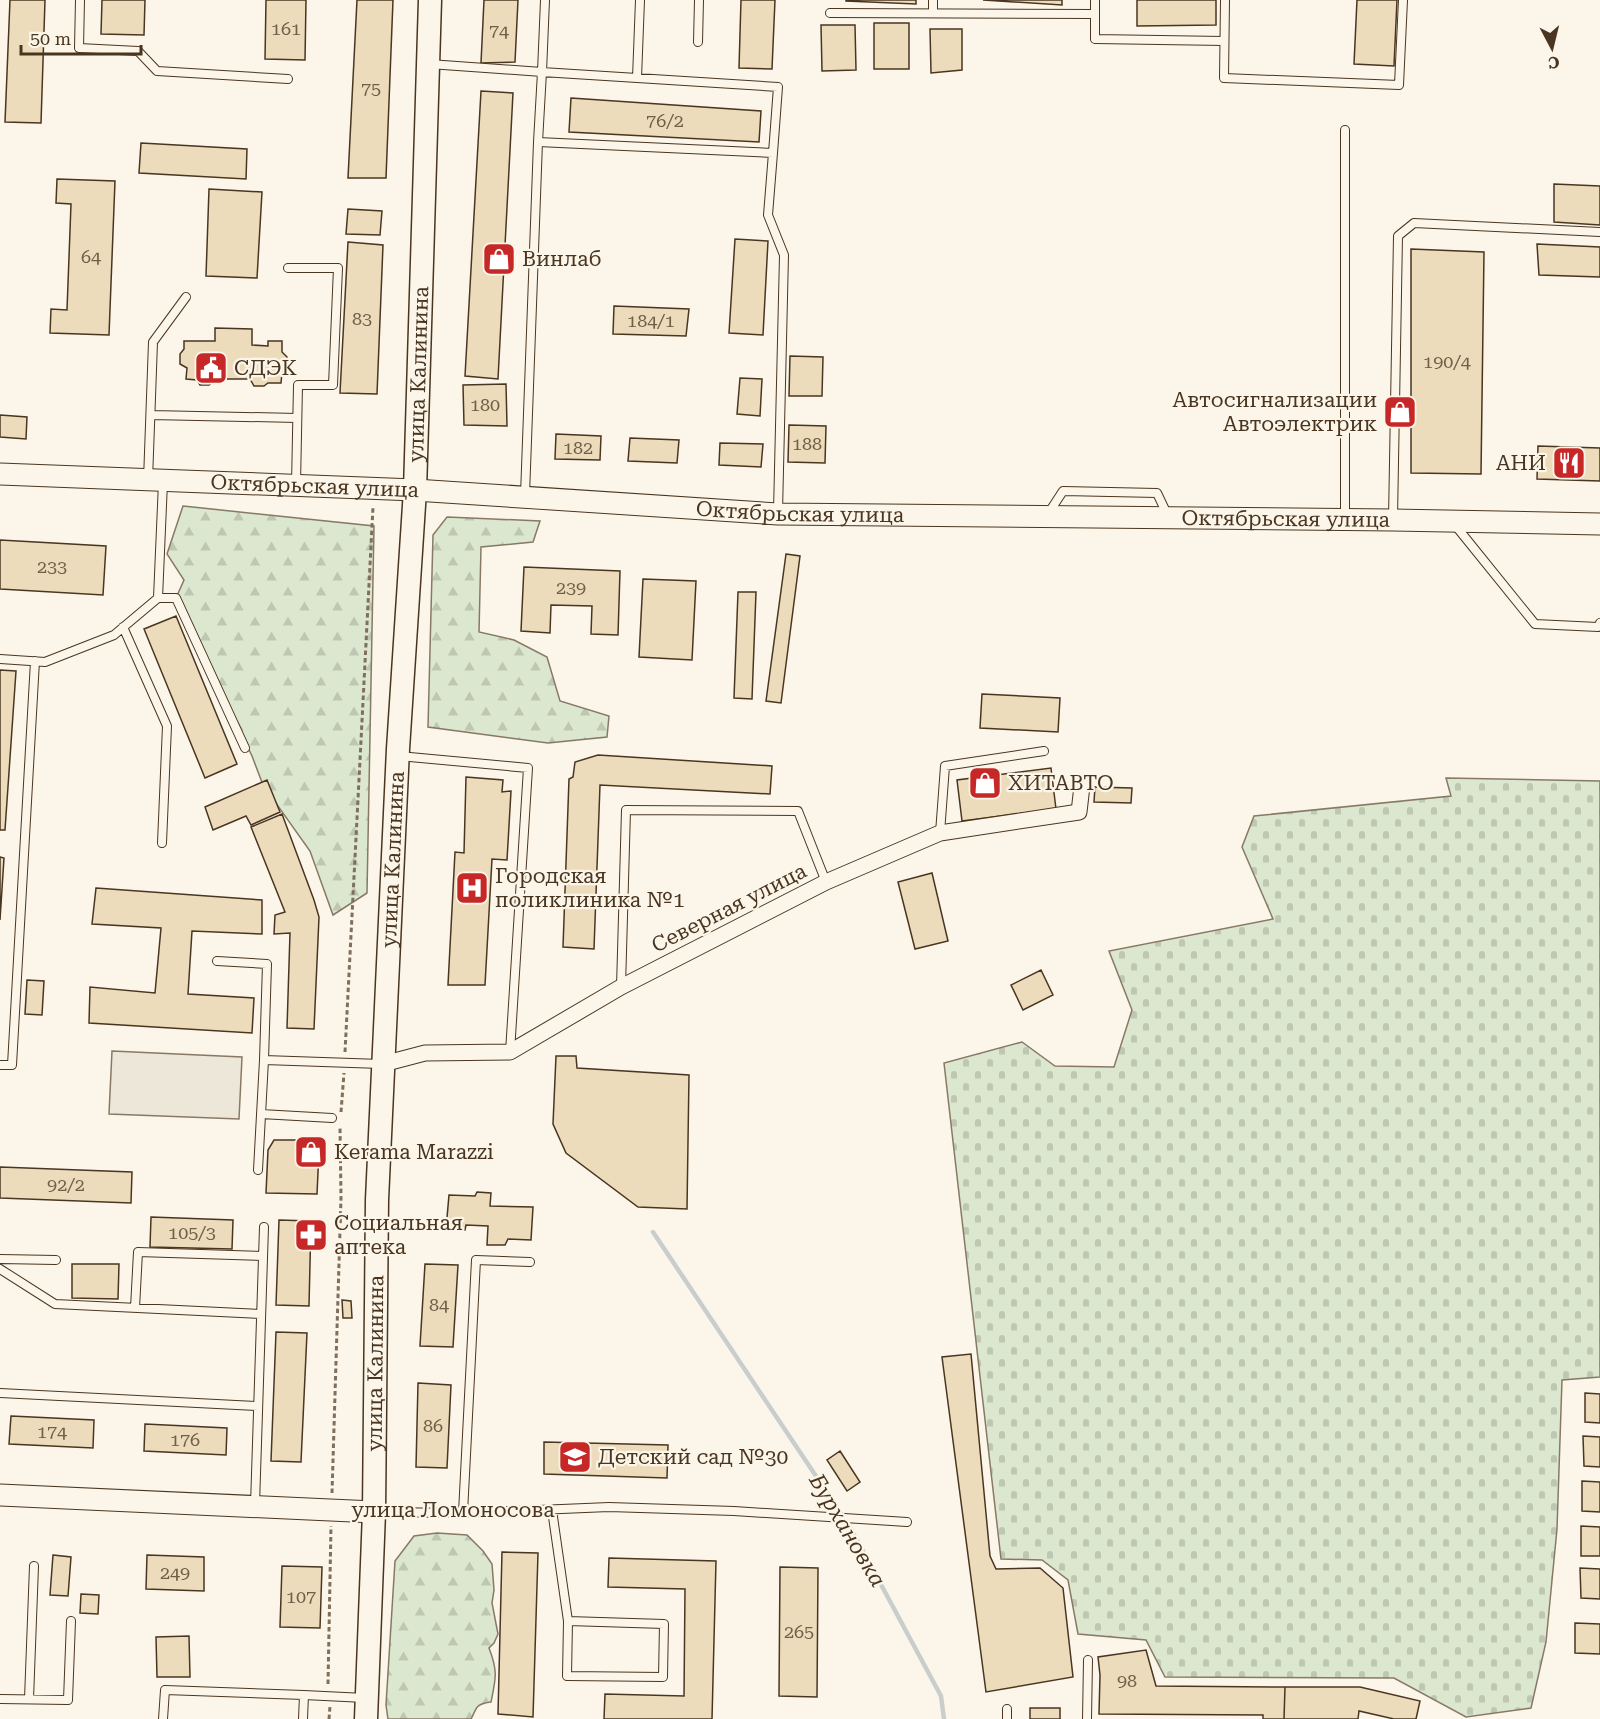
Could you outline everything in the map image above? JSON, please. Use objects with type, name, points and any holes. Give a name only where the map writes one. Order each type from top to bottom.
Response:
[{"type":"main road","name":"улица Калинина","points":[[366,1709],[374,1512],[377,1206],[398,756],[415,490],[430,0]]},
{"type":"main road","name":"Октябрьская улица","points":[[0,474],[415,490],[778,514],[1600,524]]},
{"type":"main road","name":"улица Ломоносова","points":[[0,1495],[374,1512]]},
{"type":"street","name":"Северная улица","points":[[383,1064],[425,1053],[510,1052],[621,987],[826,882],[940,833],[1079,812],[1082,786]]},
{"type":"lane","points":[[80,0],[79,48],[138,51],[157,71],[288,79]]},
{"type":"lane","points":[[525,497],[545,0]]},
{"type":"lane","points":[[637,78],[640,0]]},
{"type":"lane","points":[[698,42],[699,0]]},
{"type":"lane","points":[[933,0],[933,13]]},
{"type":"lane","points":[[1095,0],[1095,39],[1224,42]]},
{"type":"lane","points":[[1226,0],[1224,78],[1399,85],[1403,0]]},
{"type":"lane","points":[[830,13],[1095,14]]},
{"type":"lane","points":[[428,64],[778,87],[768,215],[784,255],[778,514]]},
{"type":"lane","points":[[1345,130],[1345,520]]},
{"type":"lane","points":[[538,142],[773,153]]},
{"type":"lane","points":[[1393,520],[1398,236],[1413,223],[1600,232]]},
{"type":"lane","points":[[288,268],[338,268],[333,385],[298,385],[296,486]]},
{"type":"lane","points":[[158,598],[156,480],[151,415],[153,342],[186,297]]},
{"type":"lane","points":[[151,415],[297,418]]},
{"type":"lane","points":[[1452,521],[1535,624],[1598,627],[1600,623]]},
{"type":"lane","points":[[0,659],[45,662],[114,635],[158,598],[176,598],[245,748]]},
{"type":"lane","points":[[123,627],[167,726],[162,843]]},
{"type":"lane","points":[[0,1065],[12,1065],[35,661]]},
{"type":"lane","points":[[940,833],[945,766],[1044,751]]},
{"type":"lane","points":[[398,756],[528,768],[510,1052]]},
{"type":"lane","points":[[621,987],[626,810],[798,811],[826,882]]},
{"type":"lane","points":[[217,961],[267,964],[258,1170]]},
{"type":"lane","points":[[264,1060],[383,1064]]},
{"type":"lane","points":[[261,1114],[332,1118]]},
{"type":"lane","points":[[255,1506],[264,1227]]},
{"type":"lane","points":[[135,1308],[138,1252],[263,1256]]},
{"type":"lane","points":[[0,1258],[56,1260]]},
{"type":"lane","points":[[463,1513],[476,1260],[530,1262]]},
{"type":"lane","points":[[0,1269],[55,1304],[261,1314]]},
{"type":"lane","points":[[0,1393],[258,1406]]},
{"type":"lane","name":"улица Ломоносова","points":[[374,1512],[463,1513],[609,1507],[734,1511],[907,1522]]},
{"type":"lane","points":[[552,1510],[568,1621],[567,1676],[663,1677],[664,1624],[568,1621]]},
{"type":"lane","points":[[29,1699],[34,1566]]},
{"type":"lane","points":[[0,1699],[68,1700],[71,1621]]},
{"type":"lane","points":[[1087,1719],[1088,1660]]},
{"type":"lane","points":[[163,1719],[165,1690],[330,1696],[366,1709]]},
{"type":"lane","points":[[303,1719],[304,1695]]},
{"type":"lane","points":[[1007,1709],[1007,1719]]},
{"type":"path","points":[[329,1719],[330,1696],[327,1683],[341,1198],[339,1139],[374,489]]},
{"type":"green space","points":[[183,506],[374,526],[367,893],[333,915],[310,851],[263,785],[252,756],[176,598],[184,580],[167,554]]},
{"type":"green space","points":[[447,517],[540,521],[533,542],[481,547],[479,632],[514,640],[547,657],[560,701],[609,716],[607,737],[548,743],[428,727],[433,535]]},
{"type":"green space","points":[[1446,778],[1600,781],[1600,1377],[1562,1380],[1557,1529],[1546,1642],[1531,1708],[1466,1717],[1394,1678],[1165,1677],[1146,1640],[1078,1634],[1068,1580],[1042,1560],[1001,1559],[944,1063],[1022,1042],[1055,1066],[1114,1067],[1132,1010],[1109,951],[1273,919],[1242,847],[1254,816],[1451,796]]},
{"type":"green space","points":[[437,1533],[467,1535],[492,1564],[494,1590],[492,1603],[498,1634],[489,1648],[495,1675],[491,1702],[479,1705],[471,1719],[388,1719],[386,1705],[395,1561],[414,1536]]},
{"type":"shaded area","points":[[112,1051],[242,1057],[239,1119],[109,1114]]},
{"type":"building","points":[[10,0],[45,0],[41,123],[5,122]]},
{"type":"building","points":[[102,0],[145,0],[144,35],[101,34]]},
{"type":"building","points":[[266,0],[306,0],[305,60],[265,59]]},
{"type":"building","points":[[357,0],[393,0],[386,178],[348,178]]},
{"type":"building","points":[[484,0],[518,0],[515,62],[481,63]]},
{"type":"building","points":[[741,0],[775,0],[772,69],[739,68]]},
{"type":"building","points":[[916,0],[916,4],[846,1]]},
{"type":"building","points":[[983,0],[1062,0],[1062,5]]},
{"type":"building","points":[[1137,0],[1216,0],[1216,25],[1137,26]]},
{"type":"building","points":[[1357,0],[1397,0],[1394,66],[1354,64]]},
{"type":"building","points":[[874,23],[909,23],[909,69],[874,69]]},
{"type":"building","points":[[821,25],[855,25],[856,70],[822,71]]},
{"type":"building","points":[[930,29],[962,29],[962,70],[931,73]]},
{"type":"building","points":[[481,91],[513,93],[498,379],[465,376]]},
{"type":"building","points":[[571,98],[761,111],[759,142],[569,132]]},
{"type":"building","points":[[141,143],[247,149],[246,179],[139,173]]},
{"type":"building","points":[[57,179],[115,181],[109,335],[50,333],[51,309],[67,310],[71,204],[56,203]]},
{"type":"building","points":[[1554,184],[1600,186],[1600,225],[1554,222]]},
{"type":"building","points":[[209,189],[262,192],[257,278],[206,276]]},
{"type":"building","points":[[348,209],[382,211],[380,235],[346,234]]},
{"type":"building","points":[[735,239],[768,241],[763,335],[729,333]]},
{"type":"building","points":[[348,242],[383,245],[377,394],[340,393]]},
{"type":"building","points":[[1537,244],[1600,247],[1600,277],[1539,275]]},
{"type":"building","points":[[1411,249],[1484,252],[1481,474],[1411,473]]},
{"type":"building","points":[[614,306],[689,309],[686,336],[613,334]]},
{"type":"building","points":[[215,328],[252,329],[252,345],[268,346],[268,341],[282,341],[282,352],[287,357],[281,383],[254,386],[250,379],[217,379],[209,385],[200,385],[197,380],[186,379],[187,368],[180,364],[184,341],[215,341]]},
{"type":"building","points":[[790,356],[823,357],[822,396],[789,396]]},
{"type":"building","points":[[740,378],[762,379],[760,416],[737,414]]},
{"type":"building","points":[[506,384],[507,426],[464,425],[463,385]]},
{"type":"building","points":[[0,415],[27,417],[26,439],[0,437]]},
{"type":"building","points":[[789,425],[826,426],[825,463],[788,462]]},
{"type":"building","points":[[556,434],[601,436],[600,460],[555,459]]},
{"type":"building","points":[[630,438],[679,440],[677,463],[628,461]]},
{"type":"building","points":[[720,443],[763,444],[761,467],[719,465]]},
{"type":"building","name":"АНИ","points":[[1538,446],[1600,448],[1600,481],[1537,479]]},
{"type":"building","points":[[0,540],[106,546],[103,595],[0,589]]},
{"type":"building","points":[[786,554],[800,556],[781,703],[766,701]]},
{"type":"building","points":[[524,567],[620,571],[618,635],[591,634],[592,606],[551,605],[550,633],[521,631]]},
{"type":"building","points":[[643,579],[696,581],[692,660],[639,657]]},
{"type":"building","points":[[738,592],[756,592],[752,699],[734,698]]},
{"type":"building","points":[[176,616],[237,764],[205,778],[144,629]]},
{"type":"building","points":[[0,670],[16,671],[5,830],[0,830]]},
{"type":"building","points":[[982,694],[1060,698],[1058,732],[980,728]]},
{"type":"building","points":[[598,755],[772,766],[770,794],[600,785],[594,949],[563,947],[569,779],[573,777],[575,762]]},
{"type":"building","points":[[1051,768],[1056,809],[962,821],[957,780]]},
{"type":"building","name":"Городская поликлиника №1","points":[[466,777],[503,780],[502,792],[511,791],[507,860],[492,859],[485,985],[448,985],[455,852],[464,853]]},
{"type":"building","points":[[267,780],[280,812],[251,825],[246,816],[213,830],[205,807]]},
{"type":"building","points":[[1095,787],[1132,788],[1131,803],[1094,802]]},
{"type":"building","points":[[282,814],[319,917],[314,1029],[287,1028],[290,933],[274,934],[275,915],[285,912],[251,827]]},
{"type":"building","points":[[0,857],[4,858],[0,920]]},
{"type":"building","points":[[932,873],[948,941],[915,949],[898,882]]},
{"type":"building","points":[[96,888],[262,900],[262,934],[192,931],[188,994],[254,998],[252,1033],[89,1023],[90,987],[155,993],[161,928],[92,924]]},
{"type":"building","points":[[1041,970],[1053,995],[1023,1010],[1011,985]]},
{"type":"building","points":[[27,980],[44,981],[42,1015],[25,1014]]},
{"type":"building","points":[[556,1056],[576,1056],[577,1068],[689,1075],[687,1209],[638,1207],[566,1153],[553,1124]]},
{"type":"building","points":[[274,1140],[310,1140],[319,1151],[317,1194],[266,1193],[268,1150]]},
{"type":"building","points":[[0,1167],[132,1172],[131,1203],[0,1198]]},
{"type":"building","points":[[477,1192],[491,1193],[490,1206],[533,1207],[531,1240],[508,1239],[505,1245],[487,1245],[488,1226],[466,1225],[465,1230],[446,1229],[449,1195],[475,1196]]},
{"type":"building","points":[[151,1217],[233,1220],[232,1249],[150,1247]]},
{"type":"building","points":[[279,1220],[311,1221],[309,1306],[276,1305]]},
{"type":"building","points":[[72,1264],[119,1264],[118,1299],[72,1298]]},
{"type":"building","points":[[425,1264],[458,1265],[453,1347],[420,1346]]},
{"type":"building","points":[[342,1300],[351,1301],[352,1318],[343,1318]]},
{"type":"building","points":[[276,1332],[307,1333],[301,1462],[271,1461]]},
{"type":"building","points":[[971,1354],[990,1556],[996,1569],[1040,1568],[1063,1588],[1073,1677],[986,1692],[942,1357]]},
{"type":"building","points":[[418,1383],[451,1385],[447,1468],[416,1467]]},
{"type":"building","points":[[1585,1393],[1600,1394],[1600,1423],[1585,1422]]},
{"type":"building","points":[[11,1416],[94,1420],[93,1448],[9,1444]]},
{"type":"building","points":[[145,1424],[227,1428],[226,1455],[144,1451]]},
{"type":"building","points":[[1583,1436],[1600,1437],[1600,1467],[1584,1466]]},
{"type":"building","points":[[544,1442],[668,1445],[667,1478],[544,1474]]},
{"type":"building","points":[[840,1451],[860,1482],[847,1491],[827,1460]]},
{"type":"building","points":[[1582,1481],[1600,1482],[1600,1512],[1582,1511]]},
{"type":"building","points":[[1581,1526],[1600,1527],[1600,1556],[1581,1556]]},
{"type":"building","points":[[502,1552],[538,1553],[533,1717],[498,1714]]},
{"type":"building","points":[[53,1555],[71,1557],[68,1596],[50,1595]]},
{"type":"building","points":[[147,1555],[204,1557],[204,1591],[146,1589]]},
{"type":"building","points":[[609,1558],[716,1561],[712,1719],[604,1719],[605,1694],[684,1696],[685,1589],[608,1587]]},
{"type":"building","points":[[282,1566],[322,1567],[320,1628],[280,1627]]},
{"type":"building","points":[[780,1567],[818,1568],[817,1697],[779,1696]]},
{"type":"building","points":[[1580,1568],[1600,1569],[1600,1599],[1581,1598]]},
{"type":"building","points":[[81,1594],[99,1595],[98,1614],[80,1613]]},
{"type":"building","points":[[1575,1623],[1600,1624],[1600,1654],[1575,1653]]},
{"type":"building","points":[[189,1636],[190,1677],[157,1677],[156,1637]]},
{"type":"building","points":[[1146,1650],[1156,1686],[1285,1687],[1284,1719],[1263,1719],[1263,1715],[1099,1714],[1098,1657]]},
{"type":"building","points":[[1285,1687],[1360,1687],[1420,1701],[1416,1719],[1394,1719],[1359,1711],[1358,1719],[1284,1719]]},
{"type":"building","points":[[1030,1708],[1060,1708],[1060,1719],[1030,1719]]},
{"type":"waterway","name":"Бурхановка","points":[[653,1232],[850,1527],[941,1696],[944,1719]]},
{"type":"place","name":"Винлаб","points":[[499,259]]},
{"type":"place","name":"СДЭК","points":[[211,368]]},
{"type":"place","name":"Автосигнализации Автоэлектрик","points":[[1400,412]]},
{"type":"place","name":"АНИ","points":[[1569,463]]},
{"type":"place","name":"ХИТАВТО","points":[[985,783]]},
{"type":"place","name":"Городская поликлиника №1","points":[[472,888]]},
{"type":"place","name":"Kerama Marazzi","points":[[311,1152]]},
{"type":"place","name":"Социальная аптека","points":[[311,1235]]},
{"type":"place","name":"Детский сад №30","points":[[575,1457]]}]
